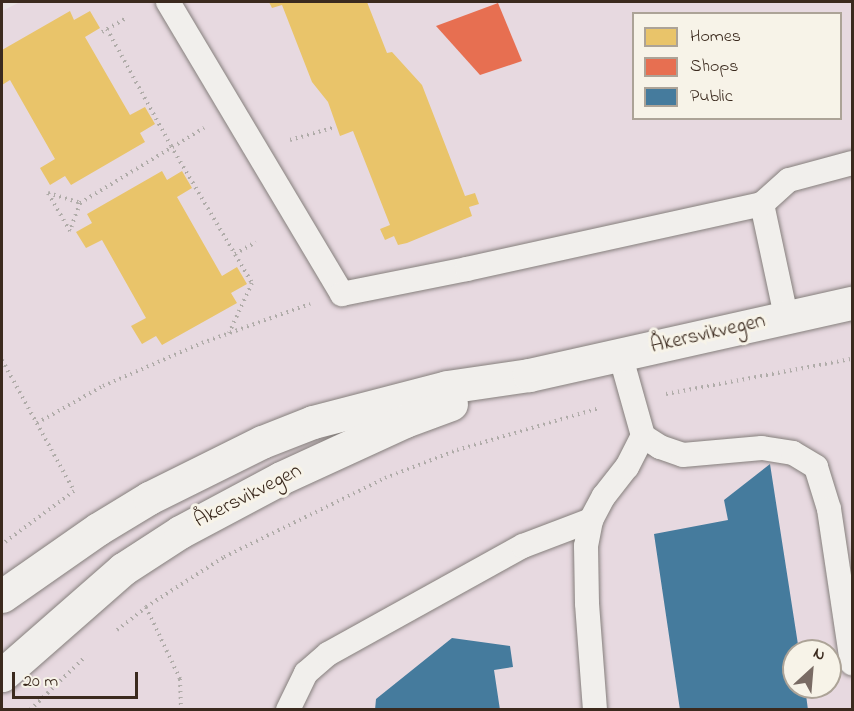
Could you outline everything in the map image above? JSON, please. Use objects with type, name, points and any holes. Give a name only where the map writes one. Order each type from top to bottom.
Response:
[{"type":"street","name":"Åkersvikvegen","points":[[2,596],[40,568],[139,504],[262,442],[313,422],[378,403],[447,387],[530,375],[852,303]]},
{"type":"street","name":"Åkersvikvegen","points":[[2,675],[26,651],[123,569],[180,532],[281,478],[405,421],[530,375]]},
{"type":"lane","points":[[168,2],[342,294],[762,204],[789,180],[852,163]]},
{"type":"lane","points":[[762,204],[786,316]]},
{"type":"lane","points":[[620,354],[643,436],[660,447],[683,455],[762,448],[793,453],[816,467],[828,509],[852,663]]},
{"type":"lane","points":[[596,710],[587,603],[586,546],[591,520],[604,496],[627,467],[643,436]]},
{"type":"lane","points":[[288,710],[306,673],[328,654],[522,546],[591,520]]},
{"type":"path","points":[[102,32],[126,18]]},
{"type":"path","points":[[107,29],[171,146],[252,283],[229,333]]},
{"type":"path","points":[[80,203],[48,194],[70,231],[80,203],[171,146],[199,130],[218,124],[288,141],[332,128]]},
{"type":"path","points":[[235,254],[256,242]]},
{"type":"path","points":[[37,423],[103,386],[229,333],[342,294]]},
{"type":"path","points":[[108,637],[146,607],[224,557],[385,478],[457,450],[527,428],[633,400],[852,359]]},
{"type":"path","points":[[2,360],[74,491],[2,544]]},
{"type":"path","points":[[141,599],[180,679],[181,710]]},
{"type":"path","points":[[30,710],[92,651]]},
{"type":"shaded area","points":[[20,2],[852,2],[852,709],[2,710],[2,11]]},
{"type":"building: Homes","points":[[269,2],[367,2],[387,53],[392,52],[422,85],[465,196],[475,193],[479,204],[469,207],[472,216],[407,243],[398,245],[394,236],[385,240],[380,229],[390,225],[353,131],[340,136],[328,102],[312,82],[282,5],[272,8]]},
{"type":"building: Homes","points":[[70,11],[74,20],[90,11],[100,28],[85,37],[130,115],[145,107],[155,124],[140,133],[145,142],[71,185],[65,176],[50,185],[40,168],[55,159],[10,80],[2,85],[2,50]]},
{"type":"building: Homes","points":[[162,171],[167,180],[182,171],[192,188],[177,197],[222,276],[237,267],[247,284],[231,293],[237,303],[162,345],[156,336],[142,344],[131,326],[146,318],[102,240],[86,248],[76,232],[92,223],[87,214]]},
{"type":"building: Shops","points":[[498,3],[522,61],[480,75],[436,26]]},
{"type":"building: Public","points":[[770,464],[797,639],[782,639],[782,699],[807,699],[808,710],[680,710],[654,534],[728,520],[724,500]]},
{"type":"building: Public","points":[[452,638],[510,646],[513,667],[494,670],[500,710],[375,710],[376,699]]}]
